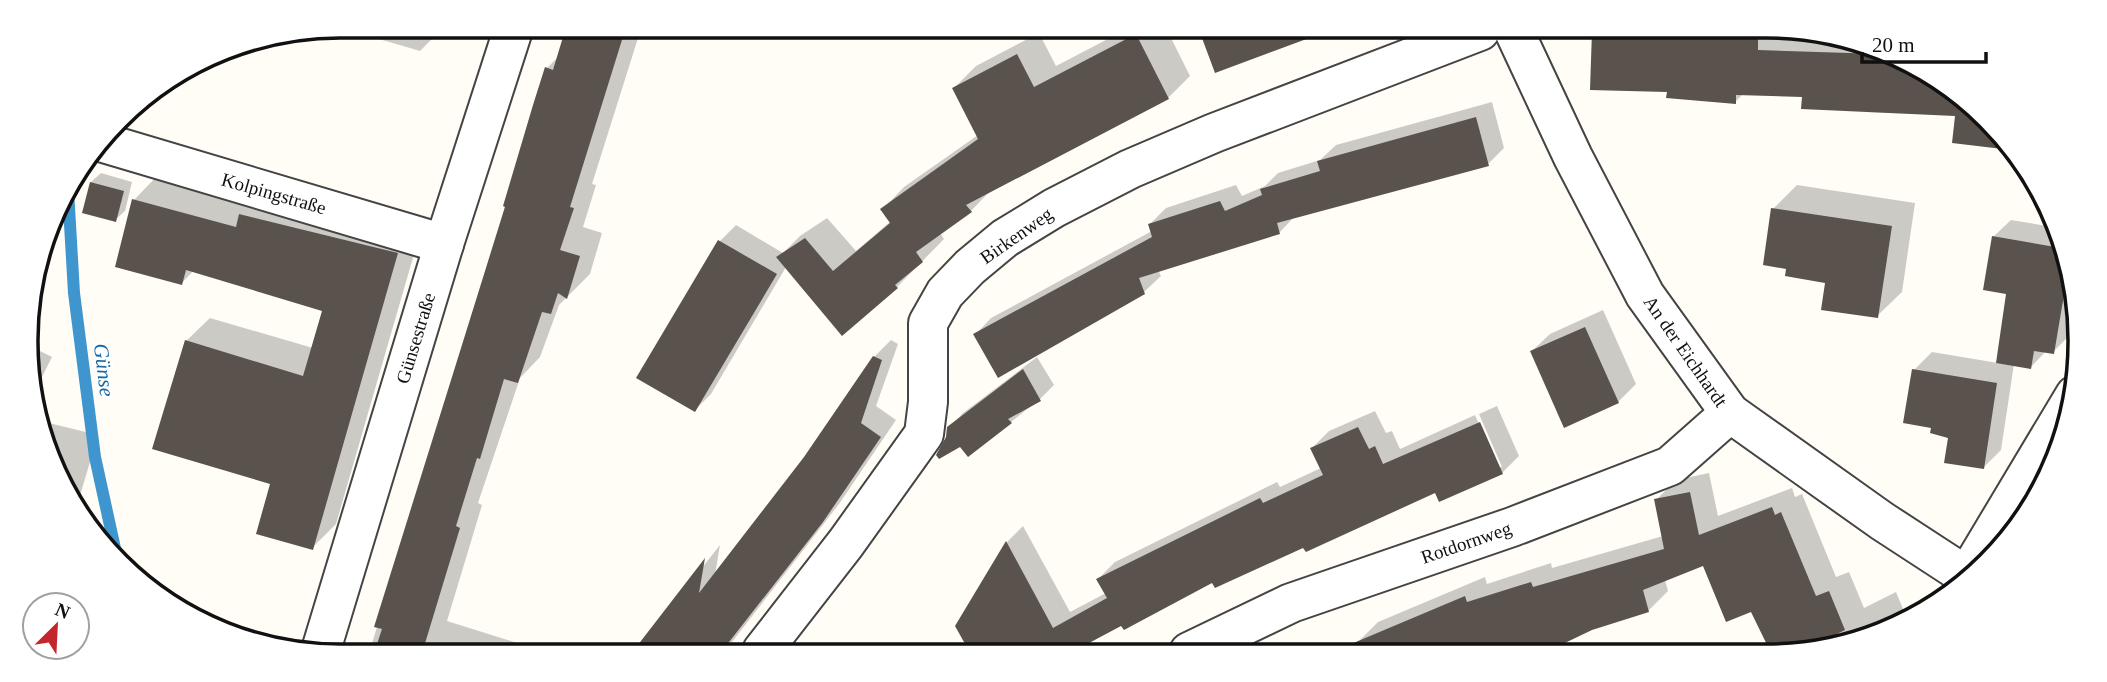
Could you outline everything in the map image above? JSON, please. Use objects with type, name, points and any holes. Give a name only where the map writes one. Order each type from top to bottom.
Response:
[{"type":"street","name":"Günsestraße","points":[[323,643],[444,244],[510,38]]},
{"type":"street","name":"Birkenweg","points":[[767,644],[924,434],[928,402],[928,323],[945,293],[1005,238],[1054,208],[1130,169],[1214,133],[1462,38]]},
{"type":"street","name":"An der Eichhardt","points":[[1517,38],[1573,157],[1645,295],[1730,413],[1882,521],[1960,572]]},
{"type":"street","name":"Kolpingstraße","points":[[111,145],[444,244]]},
{"type":"street","name":"Rotdornweg","points":[[1206,644],[1291,603],[1512,527],[1670,466],[1730,413]]},
{"type":"street","name":"An der Eichhardt","points":[[1987,547],[2054,431]]},
{"type":"building","points":[[563,38],[623,38],[570,207],[574,208],[560,250],[580,256],[567,299],[558,293],[551,314],[542,312],[518,383],[504,379],[456,526],[460,528],[425,644],[377,644],[382,629],[374,627],[505,207],[503,206],[533,105],[545,67],[553,70]]},
{"type":"building","points":[[1128,38],[1138,38],[1169,99],[966,205],[972,212],[916,252],[923,262],[895,285],[898,288],[842,336],[776,257],[805,238],[833,271],[890,223],[880,209],[978,139],[952,88],[1017,54],[1034,87]]},
{"type":"building","points":[[1202,38],[1309,38],[1215,73]]},
{"type":"building","points":[[1592,38],[1758,38],[1758,50],[1857,53],[1900,70],[1950,101],[1980,127],[1999,149],[1952,143],[1955,116],[1801,109],[1802,97],[1736,95],[1736,104],[1666,98],[1667,92],[1590,90]]},
{"type":"building","points":[[1476,117],[1489,166],[1277,223],[1280,234],[1139,278],[1145,294],[998,378],[973,334],[1152,237],[1148,224],[1220,201],[1225,211],[1262,195],[1260,189],[1320,171],[1317,161]]},
{"type":"building","points":[[90,182],[124,191],[116,222],[82,213]]},
{"type":"building","points":[[132,199],[236,227],[239,214],[398,253],[313,550],[256,534],[270,484],[152,449],[185,340],[303,376],[322,311],[186,270],[182,285],[115,267]]},
{"type":"building","points":[[1771,208],[1892,226],[1878,318],[1821,310],[1825,283],[1785,276],[1786,269],[1763,265]]},
{"type":"building","points":[[1992,236],[2053,247],[2064,292],[2054,354],[2034,351],[2031,369],[1996,363],[2006,294],[1983,290]]},
{"type":"building","points":[[718,240],[777,274],[695,412],[636,378]]},
{"type":"building","points":[[1585,327],[1619,403],[1564,428],[1530,351]]},
{"type":"building","points":[[873,356],[882,360],[861,423],[881,437],[823,522],[727,644],[639,644],[705,558],[699,593],[804,457]]},
{"type":"building","points":[[1023,369],[1041,401],[1008,419],[1012,423],[968,457],[960,447],[939,459],[936,455],[946,437],[947,427]]},
{"type":"building","points":[[1912,369],[1997,383],[1984,469],[1944,463],[1948,438],[1930,433],[1931,428],[1903,423]]},
{"type":"building","points":[[1480,422],[1503,474],[1439,502],[1435,493],[1306,552],[1303,548],[1215,588],[1212,583],[1124,630],[1121,626],[1087,644],[965,644],[955,626],[1006,541],[1053,628],[1107,598],[1096,579],[1260,498],[1263,503],[1323,475],[1310,448],[1358,427],[1369,449],[1375,446],[1383,464]]},
{"type":"building","points":[[1690,492],[1699,535],[1772,507],[1775,515],[1781,512],[1816,596],[1829,591],[1845,630],[1825,638],[1767,644],[1751,612],[1726,622],[1703,566],[1643,590],[1649,612],[1592,630],[1563,644],[1351,644],[1465,596],[1467,602],[1531,582],[1533,587],[1664,549],[1654,499]]},
{"type":"waterway","name":"Günse","points":[[69,209],[74,293],[95,457],[113,539]]}]
